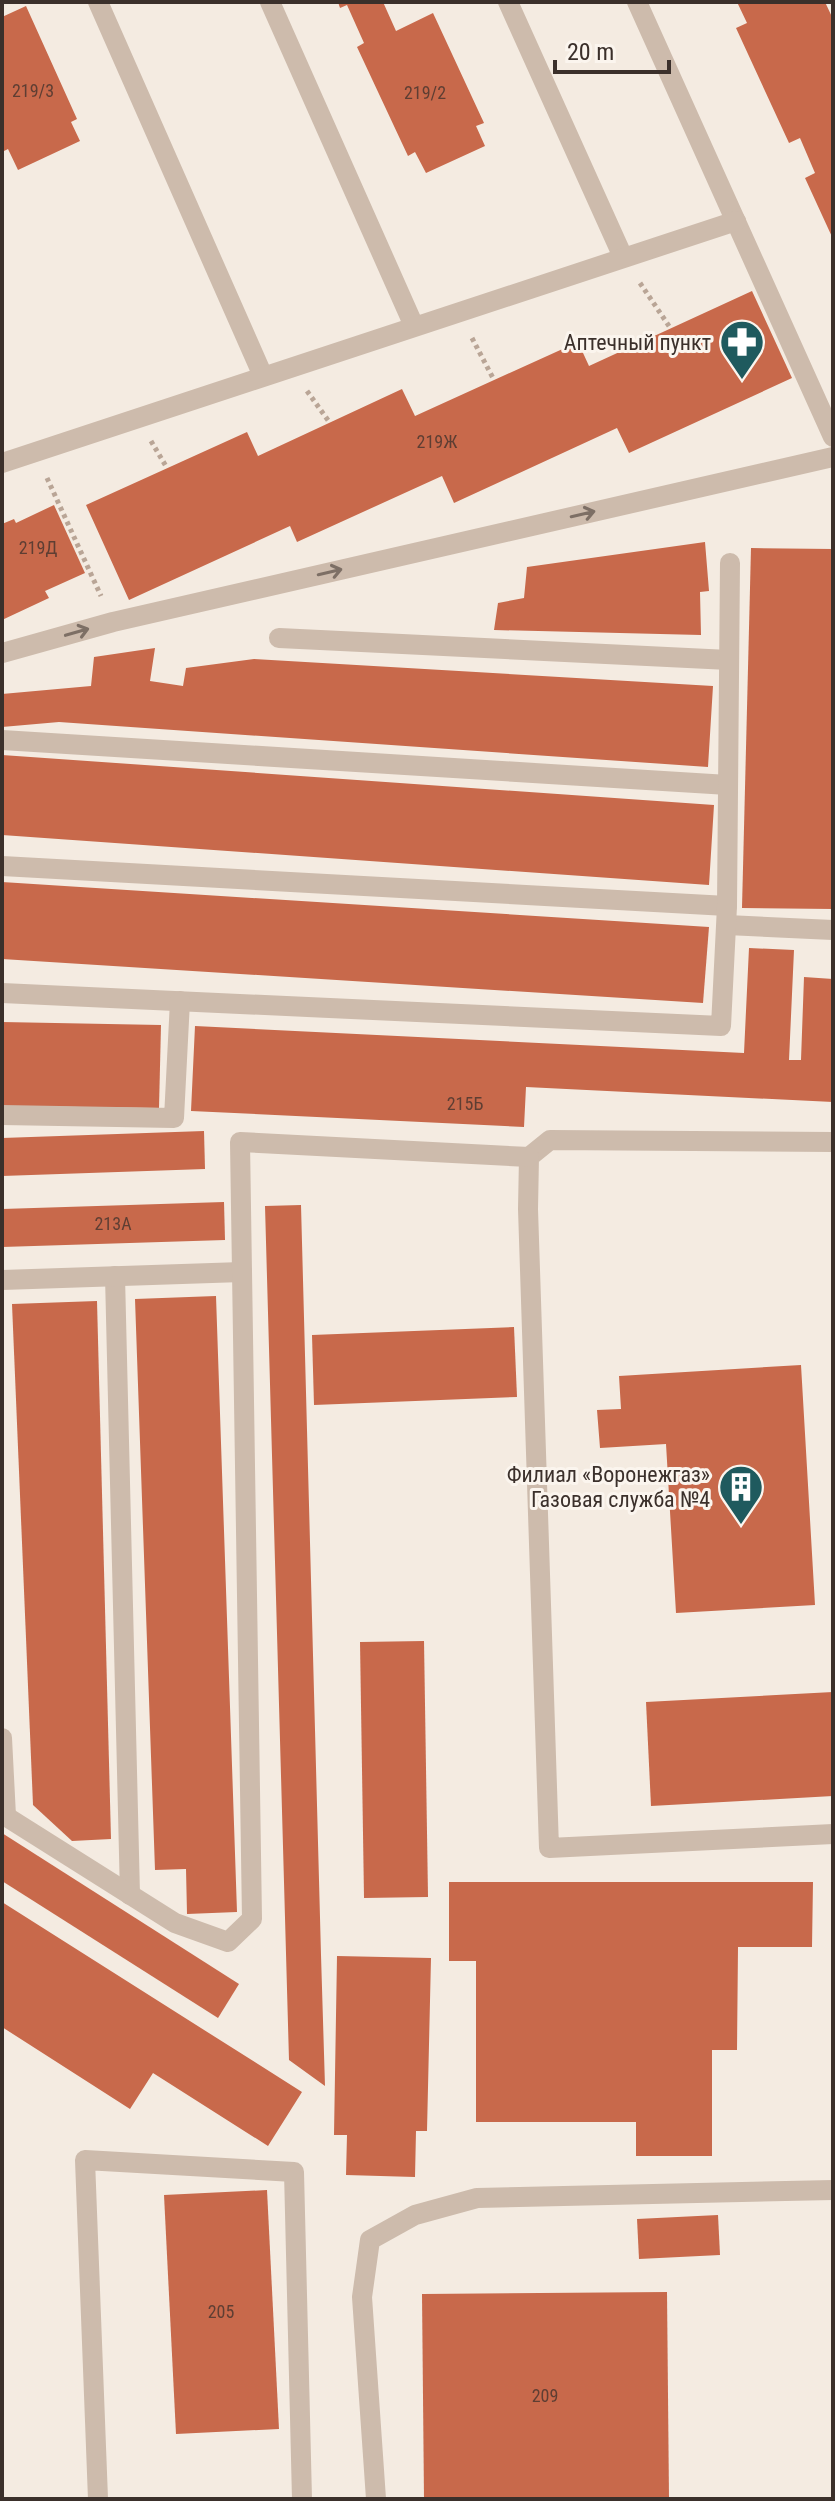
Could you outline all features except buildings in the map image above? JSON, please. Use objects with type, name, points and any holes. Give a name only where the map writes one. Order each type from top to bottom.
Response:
[{"type":"lane","points":[[98,2],[263,376]]},
{"type":"lane","points":[[270,2],[414,326]]},
{"type":"lane","points":[[508,2],[623,257]]},
{"type":"lane","points":[[637,2],[833,437]]},
{"type":"lane","points":[[2,463],[736,221]]},
{"type":"lane","points":[[2,653],[113,622],[833,457]]},
{"type":"lane","points":[[2,993],[721,1026],[727,915],[730,563]]},
{"type":"lane","points":[[279,638],[729,660]]},
{"type":"lane","points":[[2,740],[728,785]]},
{"type":"lane","points":[[2,866],[727,915],[833,930]]},
{"type":"lane","points":[[2,1115],[174,1118],[180,1001]]},
{"type":"lane","points":[[2,1738],[4,1815],[175,1923],[228,1942],[252,1919],[240,1142],[529,1157],[550,1140],[833,1142]]},
{"type":"lane","points":[[529,1157],[528,1209],[549,1848],[833,1834]]},
{"type":"lane","points":[[2,1280],[242,1272]]},
{"type":"lane","points":[[115,1276],[130,1895]]},
{"type":"lane","points":[[98,2499],[85,2160],[294,2172],[302,2499]]},
{"type":"lane","points":[[376,2499],[362,2297],[370,2240],[415,2215],[477,2198],[833,2190]]},
{"type":"path","points":[[623,257],[671,329]]},
{"type":"path","points":[[458,311],[494,380]]},
{"type":"path","points":[[35,452],[113,622]]},
{"type":"place","name":"Аптечный пункт","points":[[742,381]]},
{"type":"place","name":"Филиал «Воронежгаз» Газовая служба №4","points":[[741,1526]]}]
